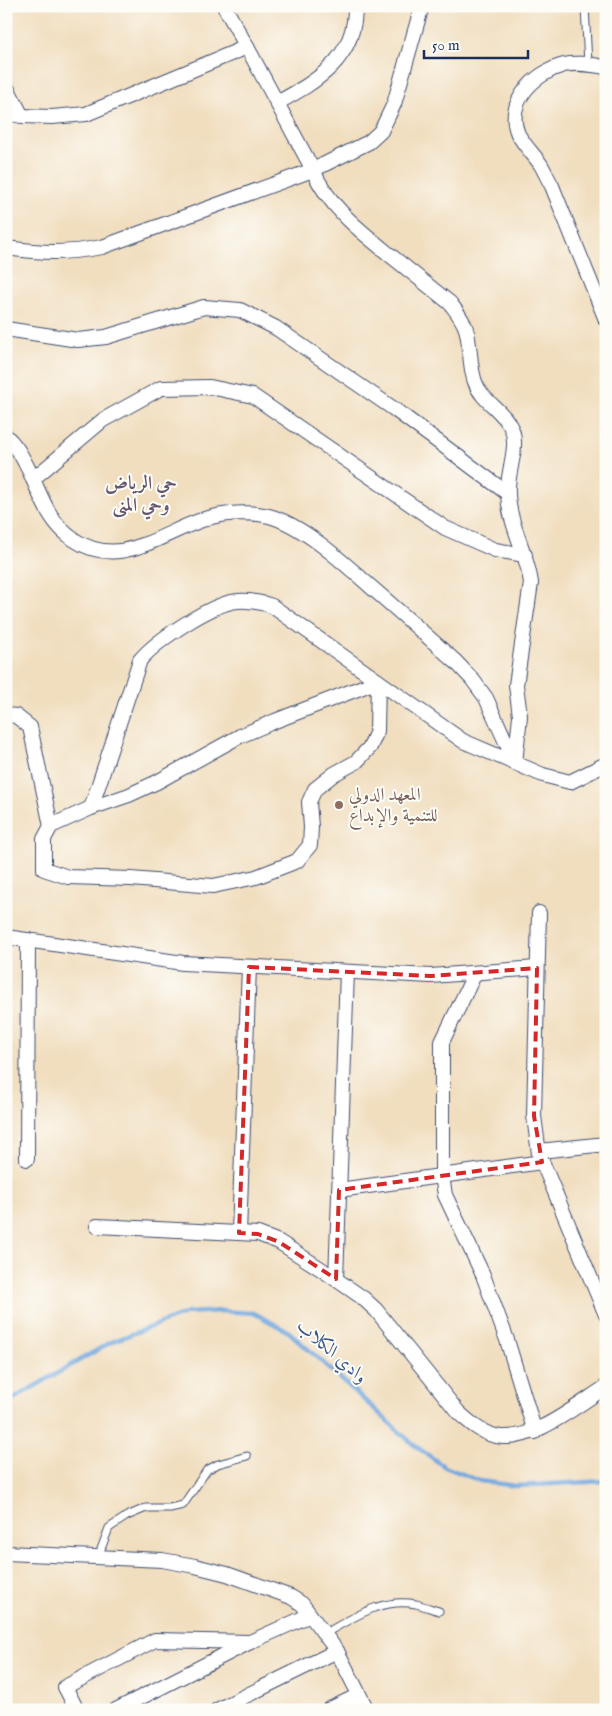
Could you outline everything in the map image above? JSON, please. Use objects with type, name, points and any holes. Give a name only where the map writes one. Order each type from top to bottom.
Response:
[{"type":"street","points":[[224,6],[329,200],[348,221],[450,303],[466,329],[474,380],[478,389],[506,420],[512,430],[514,443],[507,493],[531,583],[516,685],[520,716],[515,763]]},
{"type":"street","points":[[277,103],[322,76],[337,61],[349,39],[355,16],[355,6]]},
{"type":"street","points":[[6,248],[56,254],[102,247],[313,170],[369,142],[381,131],[394,104],[422,6]]},
{"type":"street","points":[[6,113],[22,116],[52,117],[86,114],[247,47]]},
{"type":"street","points":[[606,68],[588,64],[565,65],[552,68],[538,76],[520,96],[516,106],[515,121],[518,133],[542,166],[552,186],[606,320]]},
{"type":"street","points":[[6,86],[22,116]]},
{"type":"street","points":[[6,328],[78,340],[106,337],[204,307],[240,310],[276,328],[394,409],[507,493]]},
{"type":"street","points":[[32,479],[103,420],[161,388],[210,387],[253,396],[445,528],[494,550],[525,555]]},
{"type":"street","points":[[6,436],[22,457],[45,509],[60,529],[94,550],[125,551],[142,546],[205,519],[227,514],[269,516],[289,524],[330,551],[456,662],[486,698],[515,763]]},
{"type":"street","points":[[91,808],[140,660],[148,650],[204,612],[236,600],[255,600],[272,606],[463,741],[542,775],[570,782],[606,764]]},
{"type":"street","points":[[51,826],[91,808],[129,796],[240,736],[378,681]]},
{"type":"street","points":[[6,715],[16,716],[30,727],[51,826],[44,840],[44,869],[68,877],[213,886],[256,877],[297,861],[310,845],[309,802],[315,789],[334,774],[356,762],[370,747],[377,731],[378,681]]},
{"type":"street","points":[[539,912],[534,1116],[540,1156],[606,1315]]},
{"type":"street","points":[[6,937],[183,963],[249,967],[431,976],[537,968]]},
{"type":"street","points":[[28,940],[28,1159]]},
{"type":"street","points":[[239,1233],[249,967]]},
{"type":"street","points":[[336,1279],[347,972]]},
{"type":"street","points":[[475,973],[442,1042],[442,1176],[445,1195],[482,1275],[507,1340],[535,1432]]},
{"type":"street","points":[[339,1190],[442,1176],[606,1144]]},
{"type":"street","points":[[97,1226],[258,1234],[279,1242],[363,1298],[376,1310],[458,1412],[472,1425],[496,1436],[513,1437],[535,1432],[606,1387]]},
{"type":"street","points":[[6,1553],[162,1560],[227,1574],[291,1597],[302,1604],[337,1651],[366,1710]]},
{"type":"street","points":[[116,1710],[250,1642],[310,1615]]},
{"type":"street","points":[[77,1710],[65,1687],[155,1640],[250,1642]]},
{"type":"street","points":[[222,1709],[337,1651]]},
{"type":"street","points":[[328,1710],[359,1695]]},
{"type":"lane","points":[[585,6],[588,64]]},
{"type":"lane","points":[[98,1557],[109,1528],[126,1516],[146,1508],[170,1508],[182,1505],[207,1470],[218,1464],[247,1456]]},
{"type":"lane","points":[[324,1634],[366,1611],[388,1604],[415,1604],[439,1612]]},
{"type":"highlighted area","points":[[249,967],[431,976],[537,968],[534,1116],[542,1162],[339,1190],[336,1279],[279,1242],[258,1234],[239,1233]]},
{"type":"waterway","name":"وادي الكلاب","points":[[6,1403],[111,1342],[187,1313],[222,1311],[254,1313],[289,1332],[414,1445],[445,1467],[480,1481],[516,1486],[606,1481]]},
{"type":"place","name":"المعهد الدولي للتنمية والإبداع","points":[[339,805]]},
{"type":"district","name":"حي الرياض وحي المنى","points":[[141,495]]}]
